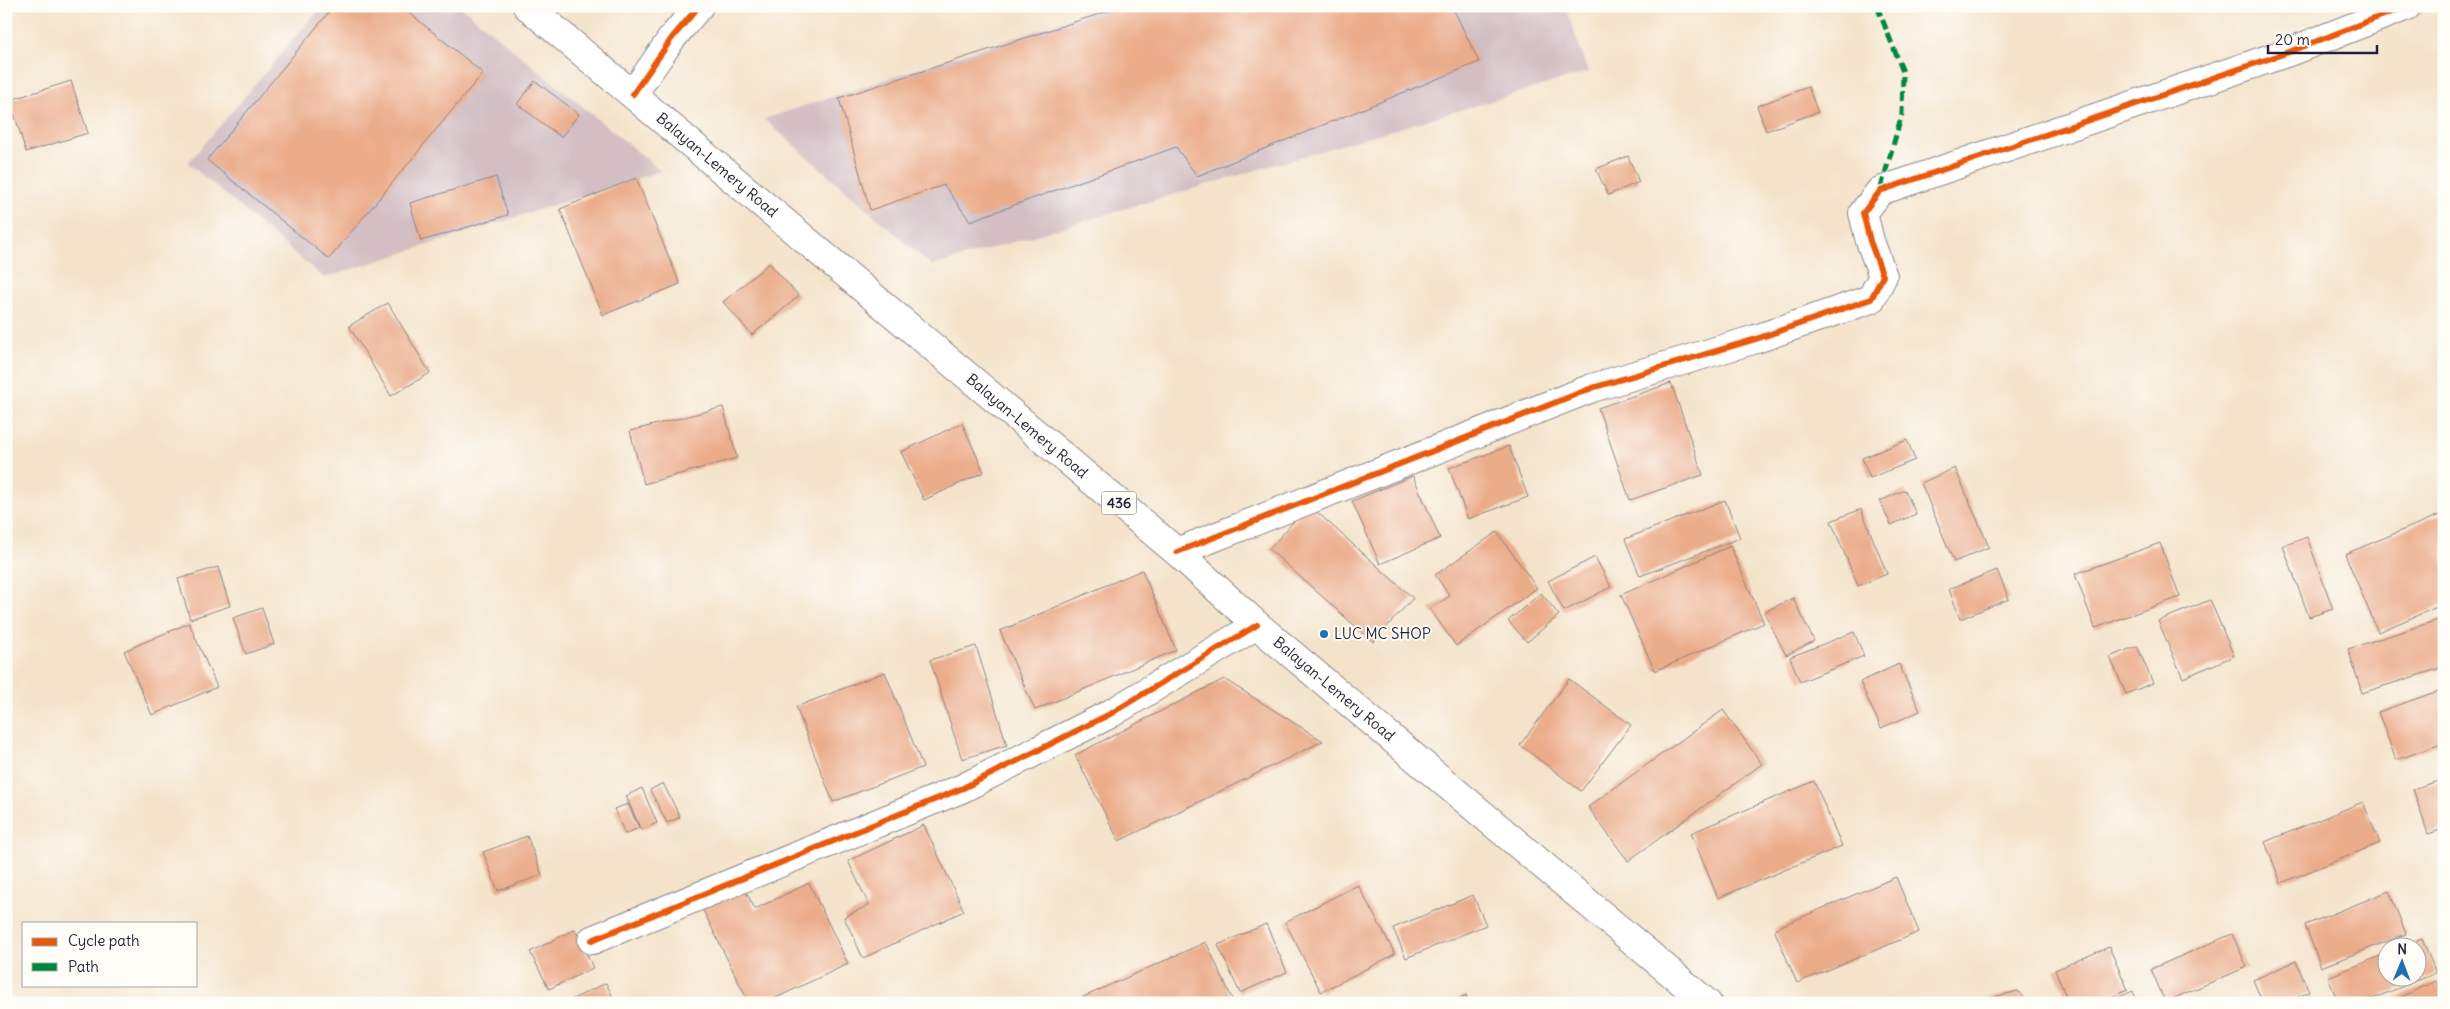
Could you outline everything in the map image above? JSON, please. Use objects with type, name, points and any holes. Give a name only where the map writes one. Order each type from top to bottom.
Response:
[{"type":"street","name":"Balayan-Lemery Road","points":[[527,6],[1177,552],[1257,625],[1708,1003]]},
{"type":"street","points":[[633,94],[672,38],[699,6]]},
{"type":"street","points":[[1177,552],[1592,388],[1756,339],[1871,299],[1883,276],[1870,241],[1863,213],[1880,191],[2289,52],[2407,6]]},
{"type":"street","points":[[592,940],[963,788],[1110,714],[1257,625]]},
{"type":"shaded area","points":[[322,6],[460,6],[661,171],[324,278],[188,163]]},
{"type":"shaded area","points":[[1112,6],[1565,6],[1588,72],[932,266],[764,119]]},
{"type":"building","points":[[334,6],[401,6],[483,73],[329,259],[207,160]]},
{"type":"building","points":[[1124,6],[1452,6],[1479,62],[1197,176],[1176,147],[970,221],[944,185],[870,210],[839,98]]},
{"type":"building","points":[[71,81],[88,133],[26,152],[10,100]]},
{"type":"building","points":[[535,81],[579,114],[561,137],[517,104]]},
{"type":"building","points":[[1808,87],[1818,112],[1766,131],[1757,106]]},
{"type":"building","points":[[1628,156],[1639,182],[1608,195],[1596,169]]},
{"type":"building","points":[[496,177],[508,215],[421,241],[410,203]]},
{"type":"building","points":[[636,178],[680,284],[603,315],[560,209]]},
{"type":"building","points":[[769,263],[799,296],[752,335],[723,302]]},
{"type":"building","points":[[388,303],[430,373],[391,396],[349,326]]},
{"type":"building","points":[[1671,383],[1703,475],[1630,500],[1598,408]]},
{"type":"building","points":[[723,407],[737,458],[644,484],[630,431]]},
{"type":"building","points":[[962,423],[984,472],[924,500],[901,452]]},
{"type":"building","points":[[1907,440],[1915,460],[1870,478],[1862,458]]},
{"type":"building","points":[[1509,446],[1528,497],[1468,519],[1449,468]]},
{"type":"building","points":[[1955,468],[1989,547],[1954,562],[1921,483]]},
{"type":"building","points":[[1413,476],[1440,538],[1380,564],[1352,501]]},
{"type":"building","points":[[1905,490],[1916,514],[1891,525],[1880,501]]},
{"type":"building","points":[[1725,500],[1740,538],[1640,576],[1625,539]]},
{"type":"building","points":[[1309,505],[1413,598],[1373,642],[1269,549]]},
{"type":"building","points":[[1861,509],[1887,574],[1858,586],[1831,521]]},
{"type":"building","points":[[2444,513],[2444,604],[2378,632],[2345,554]]},
{"type":"building","points":[[1497,532],[1537,588],[1456,646],[1430,609],[1450,596],[1435,575]]},
{"type":"building","points":[[2307,537],[2333,609],[2309,617],[2283,546]]},
{"type":"building","points":[[2160,543],[2180,597],[2095,628],[2075,574]]},
{"type":"building","points":[[1730,546],[1764,623],[1655,671],[1621,595]]},
{"type":"building","points":[[1595,557],[1611,587],[1564,611],[1548,581]]},
{"type":"building","points":[[218,567],[230,606],[190,619],[178,579]]},
{"type":"building","points":[[1142,570],[1176,650],[1035,710],[1000,631]]},
{"type":"building","points":[[1997,570],[2009,599],[1960,619],[1949,589]]},
{"type":"building","points":[[1541,593],[1559,615],[1527,642],[1508,621]]},
{"type":"building","points":[[1793,598],[1814,641],[1786,655],[1764,612]]},
{"type":"building","points":[[2210,600],[2234,656],[2183,678],[2158,621]]},
{"type":"building","points":[[262,608],[274,644],[246,654],[233,618]]},
{"type":"building","points":[[2444,618],[2444,667],[2362,693],[2348,649]]},
{"type":"building","points":[[189,623],[217,687],[152,715],[124,651]]},
{"type":"building","points":[[1854,632],[1864,656],[1800,682],[1790,657]]},
{"type":"building","points":[[976,646],[1007,745],[962,759],[930,660]]},
{"type":"building","points":[[2137,646],[2153,683],[2126,694],[2110,657]]},
{"type":"building","points":[[1899,664],[1920,711],[1881,728],[1860,682]]},
{"type":"building","points":[[885,672],[923,767],[833,802],[796,707]]},
{"type":"building","points":[[1224,679],[1323,741],[1119,841],[1075,755]]},
{"type":"building","points":[[1569,679],[1631,725],[1581,791],[1520,745]]},
{"type":"building","points":[[2444,689],[2444,743],[2396,760],[2378,712]]},
{"type":"building","points":[[1723,710],[1762,764],[1628,861],[1588,807]]},
{"type":"building","points":[[2444,779],[2444,829],[2428,834],[2413,789]]},
{"type":"building","points":[[1814,781],[1842,846],[1718,898],[1691,833]]},
{"type":"building","points":[[663,783],[680,817],[667,823],[650,790]]},
{"type":"building","points":[[642,788],[657,823],[641,830],[626,796]]},
{"type":"building","points":[[2363,802],[2380,843],[2281,883],[2265,842]]},
{"type":"building","points":[[628,804],[639,828],[625,834],[614,809]]},
{"type":"building","points":[[924,825],[964,911],[863,958],[844,917],[869,905],[848,861]]},
{"type":"building","points":[[527,836],[542,875],[498,891],[483,852]]},
{"type":"building","points":[[1896,877],[1919,932],[1797,983],[1774,929]]},
{"type":"building","points":[[809,883],[848,964],[765,1003],[749,1003],[701,906],[743,886],[755,909]]},
{"type":"building","points":[[1358,885],[1395,954],[1321,992],[1285,922]]},
{"type":"building","points":[[2389,891],[2406,934],[2401,936],[2378,936],[2378,945],[2321,967],[2305,925]]},
{"type":"building","points":[[1473,895],[1486,925],[1406,958],[1393,928]]},
{"type":"building","points":[[1266,924],[1287,972],[1240,993],[1218,945]]},
{"type":"building","points":[[575,929],[593,968],[549,989],[530,952]]},
{"type":"building","points":[[2232,934],[2247,967],[2165,1002],[2151,969]]},
{"type":"building","points":[[1206,942],[1234,1003],[1070,1003]]},
{"type":"building","points":[[2109,947],[2128,990],[2098,1003],[2069,1003],[2055,970]]},
{"type":"building","points":[[2428,954],[2436,973],[2428,976]]},
{"type":"building","points":[[2378,957],[2378,986],[2404,986],[2362,1003],[2338,1003],[2328,977]]},
{"type":"building","points":[[2296,961],[2309,992],[2285,1003],[2263,1003],[2253,980]]},
{"type":"building","points":[[2436,981],[2444,997],[2444,1003],[2387,1003],[2428,986]]},
{"type":"building","points":[[606,983],[616,1003],[564,1003]]},
{"type":"building","points":[[2018,991],[2029,1003],[1975,1003],[1975,1002]]},
{"type":"building","points":[[2133,991],[2138,1003],[2105,1003]]},
{"type":"building","points":[[1466,995],[1469,1003],[1450,1003]]},
{"type":"building","points":[[2311,996],[2314,1003],[2296,1003]]},
{"type":"marked path","points":[[1877,6],[1903,72],[1902,114],[1880,191]]},
{"type":"cycle path","points":[[633,94],[672,38],[699,6]]},
{"type":"cycle path","points":[[1177,552],[1592,388],[1756,339],[1871,299],[1883,276],[1870,241],[1863,213],[1880,191],[2289,52],[2407,6]]},
{"type":"cycle path","points":[[592,940],[963,788],[1110,714],[1257,625]]},
{"type":"place","name":"LUC MC SHOP","points":[[1324,634]]}]
